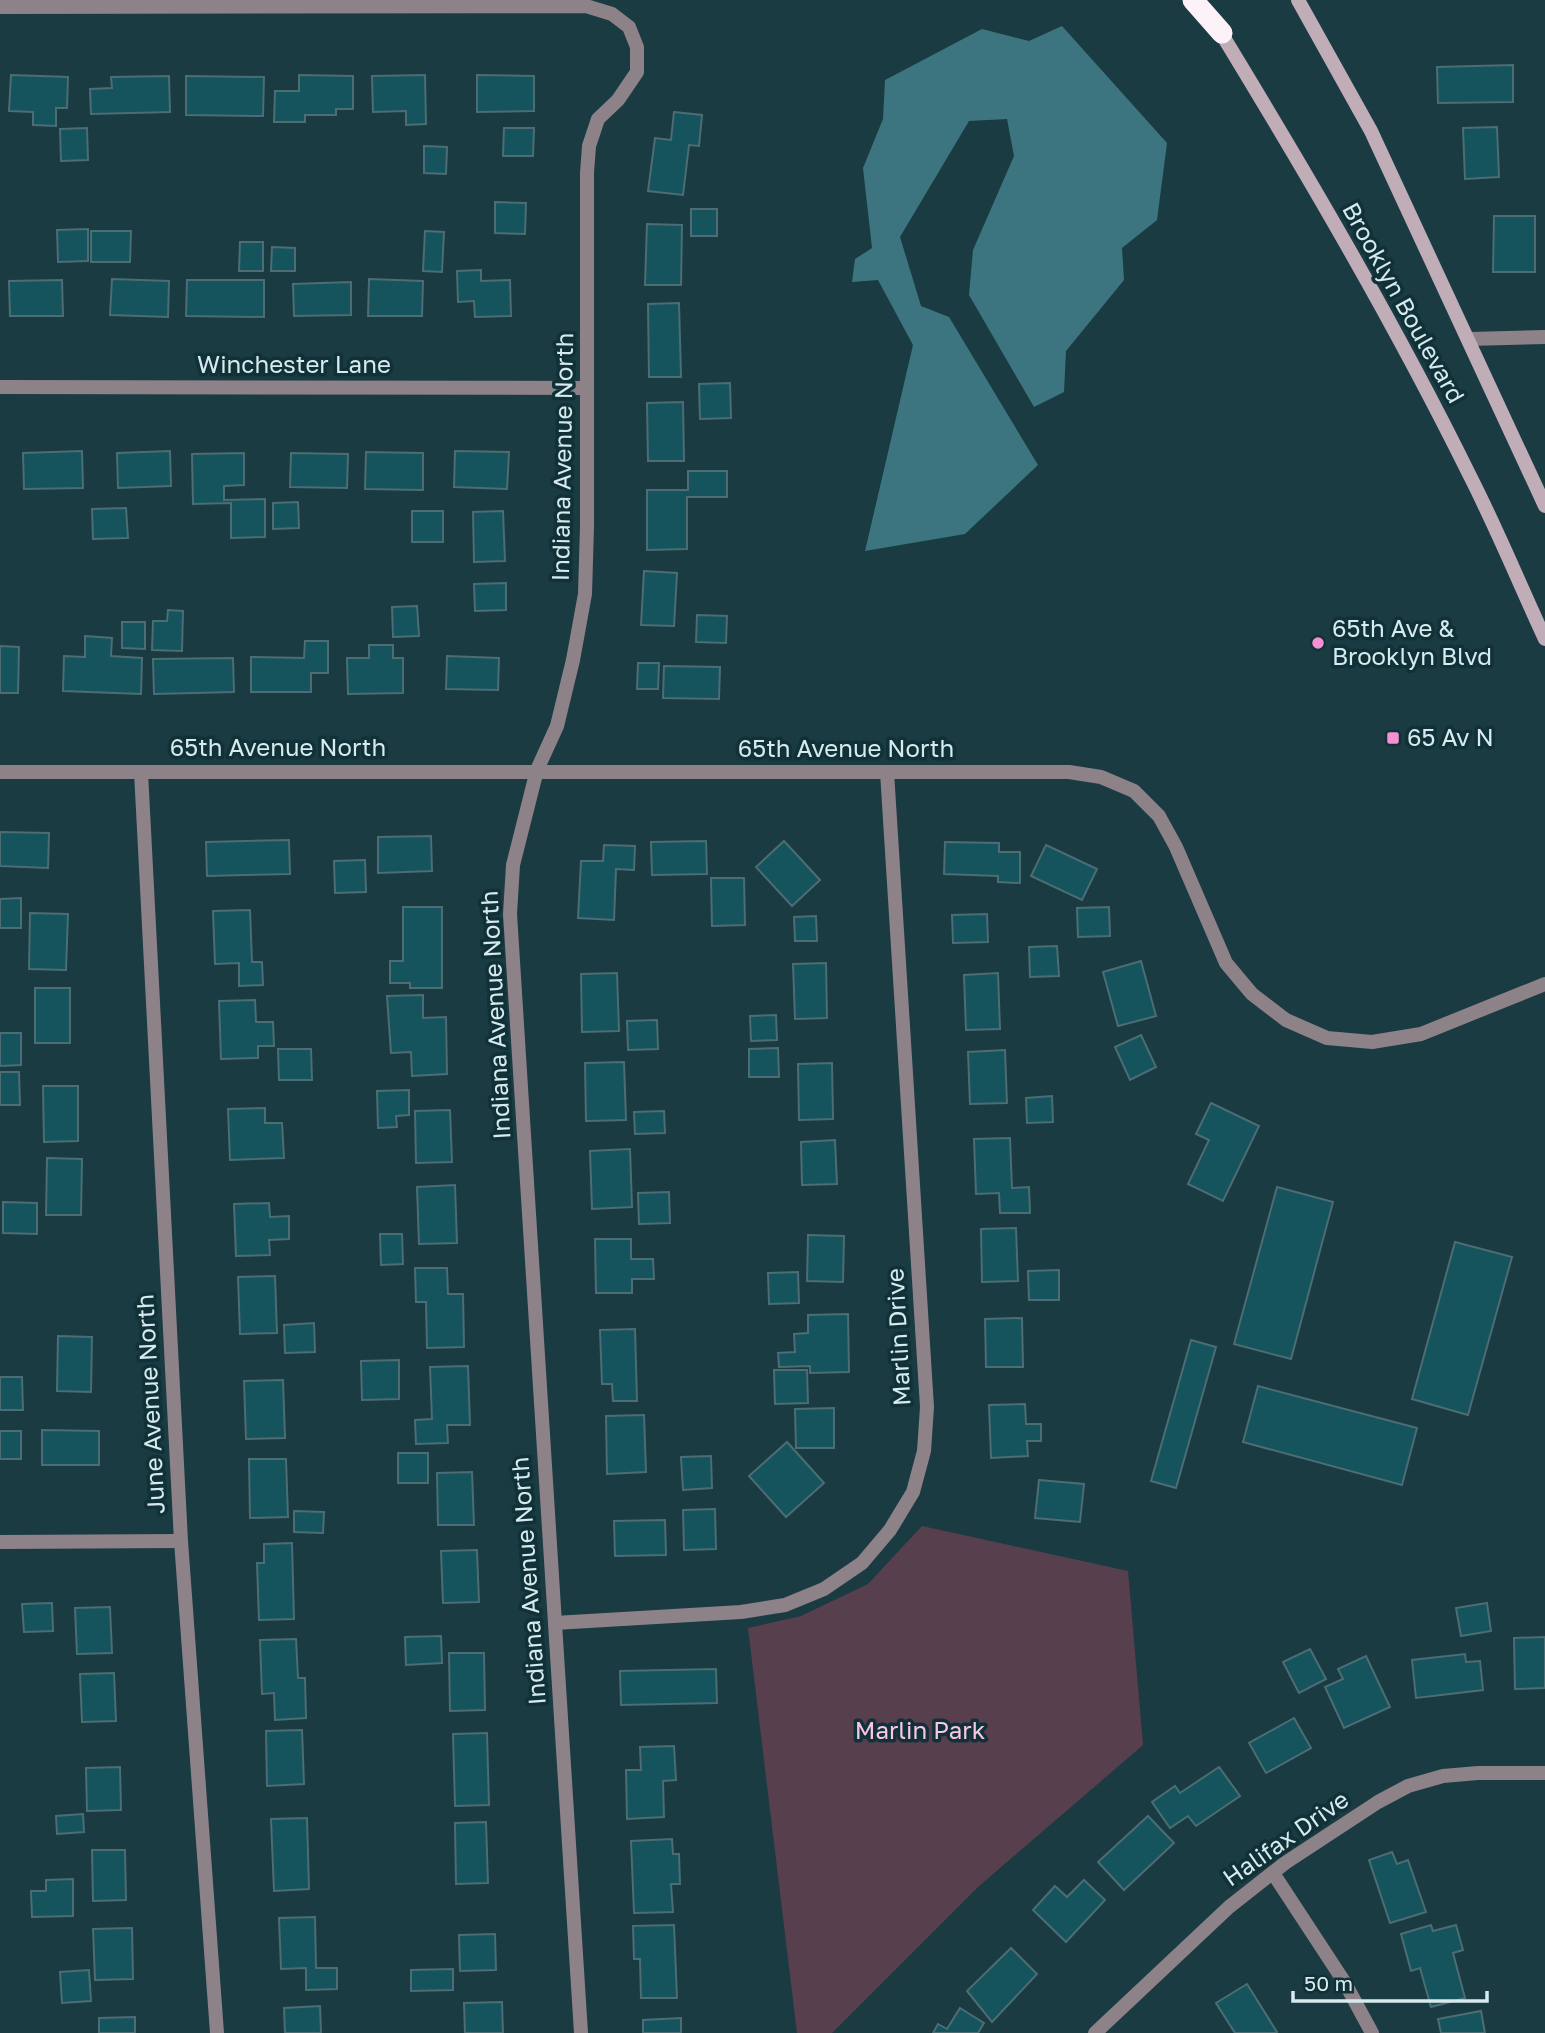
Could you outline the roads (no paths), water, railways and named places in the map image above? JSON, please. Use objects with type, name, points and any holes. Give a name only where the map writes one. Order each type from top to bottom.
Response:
[{"type":"highway","points":[[1193,0],[1222,33]]},
{"type":"main road","name":"Brooklyn Boulevard","points":[[1201,0],[1350,249],[1471,477],[1545,639]]},
{"type":"main road","name":"Brooklyn Boulevard","points":[[1298,0],[1371,131],[1545,506]]},
{"type":"street","name":"Indiana Avenue North","points":[[0,7],[586,6],[612,14],[629,27],[637,47],[637,72],[618,100],[598,119],[589,146],[585,594],[557,726],[537,770],[513,865],[510,914],[581,2033]]},
{"type":"street","points":[[1469,339],[1545,337]]},
{"type":"street","name":"Winchester Lane","points":[[0,387],[587,388]]},
{"type":"street","name":"65th Avenue North","points":[[0,772],[1069,772],[1101,777],[1134,791],[1159,816],[1176,847],[1226,963],[1252,994],[1286,1020],[1327,1038],[1372,1042],[1421,1034],[1545,984]]},
{"type":"street","name":"June Avenue North","points":[[141,772],[181,1541],[218,2033]]},
{"type":"street","name":"Marlin Drive","points":[[555,1623],[741,1612],[785,1605],[824,1589],[862,1563],[890,1530],[913,1492],[924,1451],[927,1407],[887,772]]},
{"type":"street","points":[[0,1542],[181,1541]]},
{"type":"street","name":"Halifax Drive","points":[[1095,2033],[1229,1907],[1273,1873],[1378,1802],[1408,1786],[1455,1775],[1545,1773]]},
{"type":"street","points":[[1273,1873],[1345,1983],[1371,2033]]},
{"type":"water","points":[[1062,26],[1167,143],[1157,220],[1122,248],[1124,280],[1066,351],[1064,392],[1034,407],[969,295],[973,250],[1014,156],[1007,119],[969,121],[900,237],[921,306],[949,317],[1038,465],[965,534],[865,551],[913,345],[878,280],[852,282],[855,259],[872,248],[863,168],[883,119],[885,80],[982,29],[1029,41]]},
{"type":"place","name":"65th Ave & Brooklyn Blvd","points":[[1318,643]]},
{"type":"place","name":"65 Av N","points":[[1393,738]]},
{"type":"park label","name":"Marlin Park","points":[[920,1731]]}]
